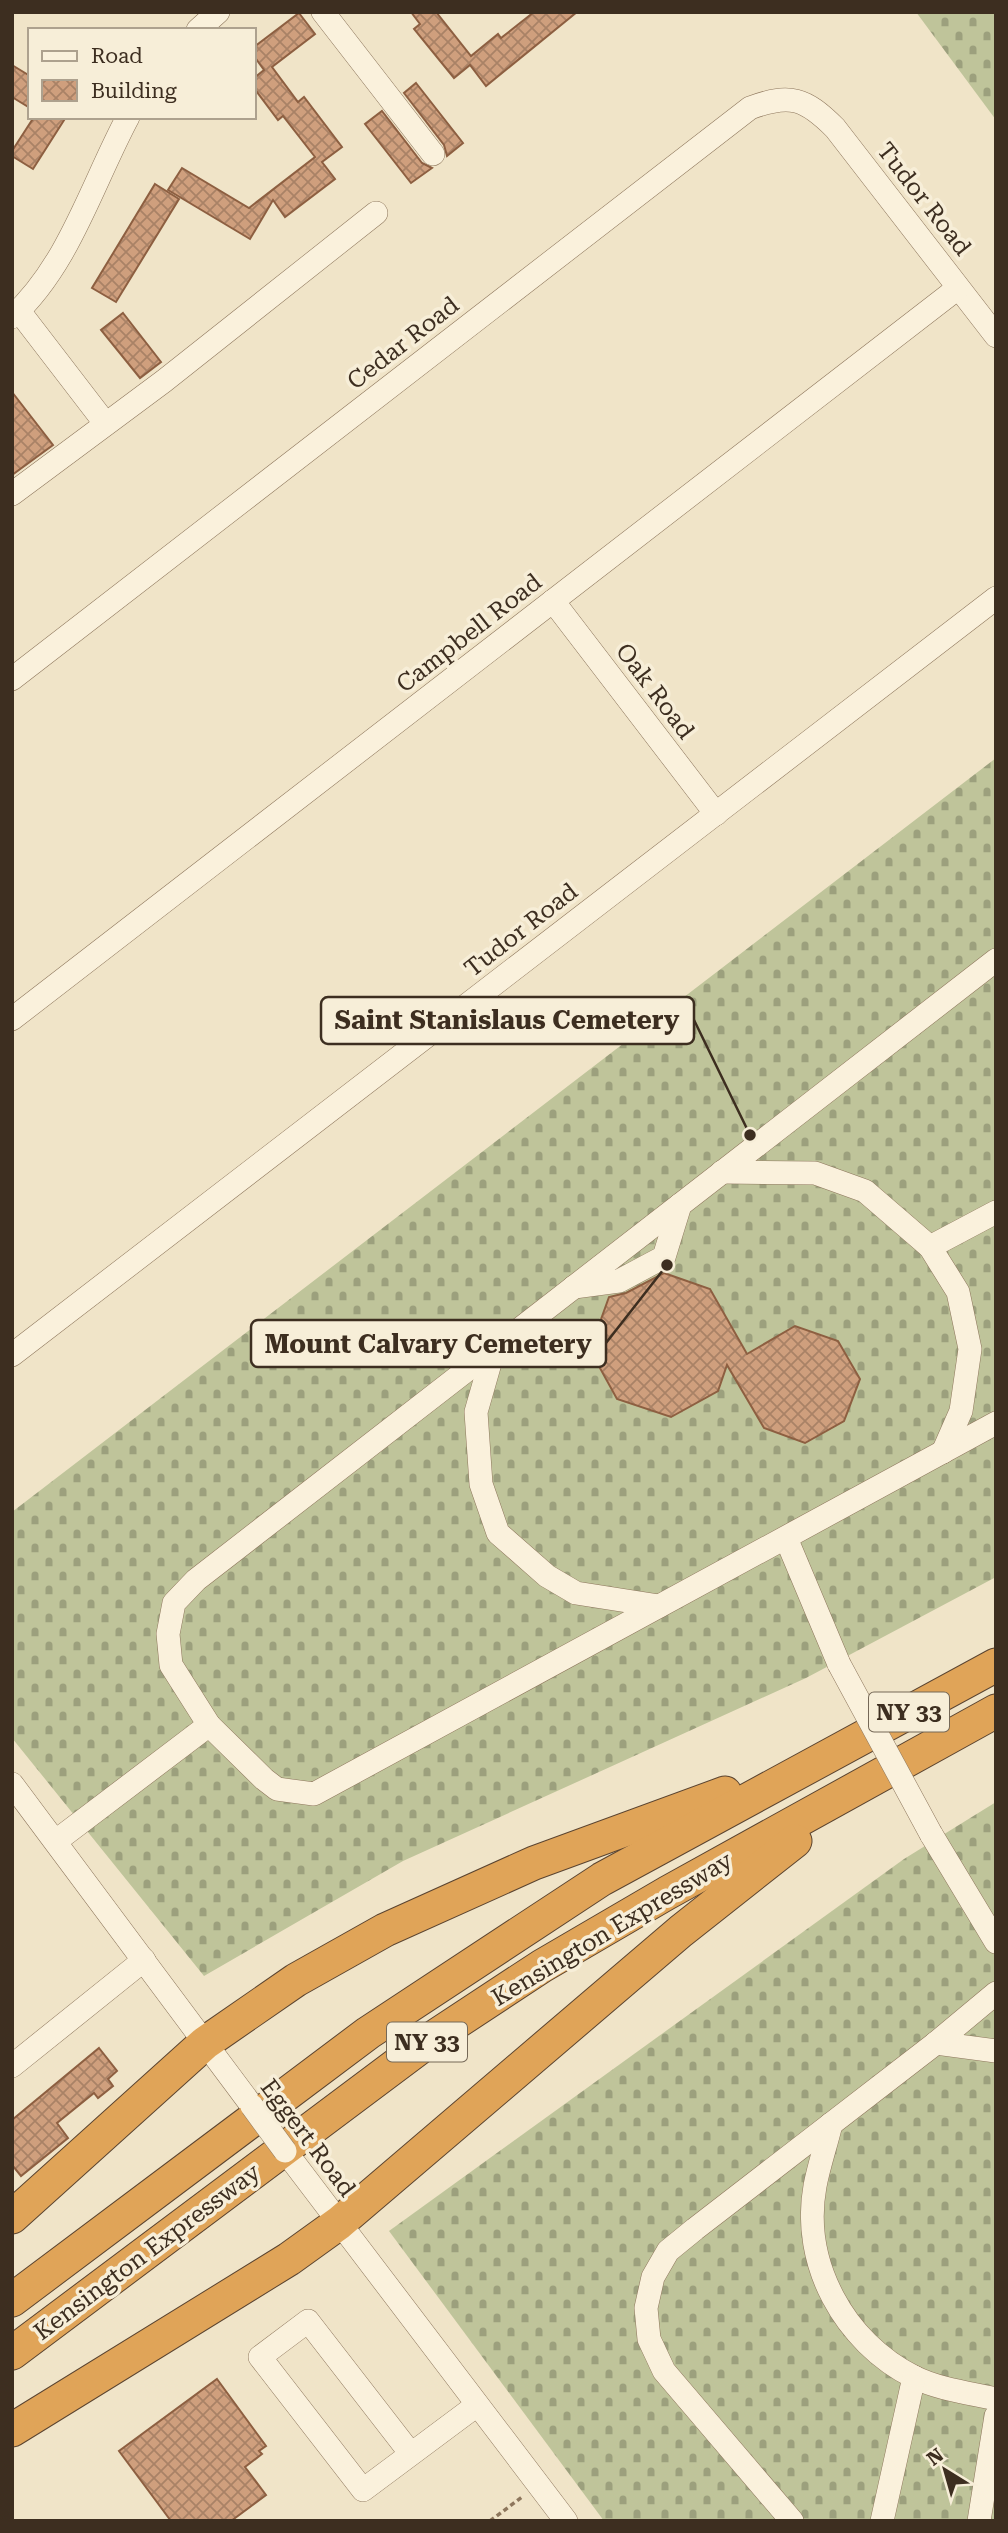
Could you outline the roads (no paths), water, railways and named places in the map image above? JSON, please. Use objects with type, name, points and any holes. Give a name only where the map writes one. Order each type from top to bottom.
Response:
[{"type":"highway","name":"Kensington Expressway","points":[[12,2300],[368,2033],[602,1879],[996,1665]]},
{"type":"highway","name":"Kensington Expressway","points":[[12,2353],[430,2039],[542,1966],[667,1893],[996,1712]]},
{"type":"highway","points":[[12,2217],[208,2047],[296,1980],[385,1930],[565,1850],[822,1758]]},
{"type":"highway","points":[[12,2430],[289,2259],[333,2216],[681,1931],[873,1779]]},
{"type":"street","points":[[200,28],[218,12]]},
{"type":"street","points":[[323,12],[433,154]]},
{"type":"street","name":"Cedar Road","points":[[12,678],[750,108],[771,100],[788,99],[819,111],[835,128]]},
{"type":"street","points":[[104,423],[16,314],[51,271],[127,119]]},
{"type":"street","name":"Tudor Road","points":[[835,128],[996,336]]},
{"type":"street","points":[[12,494],[164,381],[376,213]]},
{"type":"street","name":"Campbell Road","points":[[12,1019],[958,288]]},
{"type":"street","name":"Tudor Road","points":[[12,1355],[996,598]]},
{"type":"street","name":"Oak Road","points":[[553,601],[716,814]]},
{"type":"street","points":[[996,960],[196,1580],[174,1603],[168,1634],[171,1665],[209,1725],[264,1779],[277,1789],[314,1794],[996,1423]]},
{"type":"street","points":[[722,1172],[815,1173],[865,1191],[930,1247],[958,1293],[970,1349],[961,1411],[943,1452]]},
{"type":"street","points":[[574,1287],[619,1281],[664,1257],[680,1205]]},
{"type":"street","points":[[930,1247],[996,1212]]},
{"type":"street","points":[[494,1349],[476,1412],[481,1484],[498,1533],[547,1576],[576,1593],[659,1606]]},
{"type":"street","points":[[786,1538],[839,1664],[931,1834],[996,1942]]},
{"type":"street","points":[[56,1841],[209,1725]]},
{"type":"street","name":"Eggert Road","points":[[15,1792],[56,1841],[333,2216],[566,2521]]},
{"type":"street","points":[[12,2066],[144,1960]]},
{"type":"street","points":[[792,2521],[664,2371],[649,2339],[646,2308],[653,2277],[668,2251],[936,2043],[996,1993]]},
{"type":"street","points":[[936,2043],[996,2051]]},
{"type":"street","points":[[831,2124],[815,2188],[813,2221],[818,2259],[829,2292],[845,2319],[881,2355],[914,2377],[996,2399]]},
{"type":"street","points":[[411,2454],[308,2321],[260,2357],[363,2490],[411,2454],[477,2404]]},
{"type":"street","points":[[882,2521],[914,2377]]},
{"type":"street","points":[[979,2521],[996,2416]]},
{"type":"place","name":"Saint Stanislaus Cemetery","points":[[750,1135]]},
{"type":"place","name":"Mount Calvary Cemetery","points":[[667,1265]]}]
